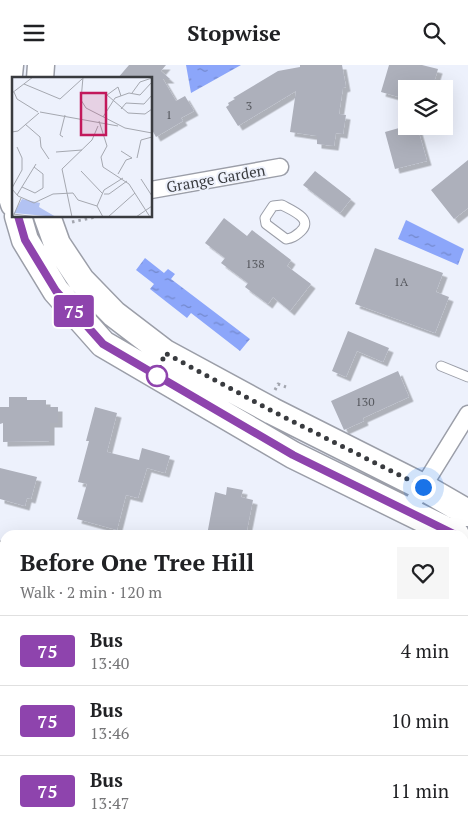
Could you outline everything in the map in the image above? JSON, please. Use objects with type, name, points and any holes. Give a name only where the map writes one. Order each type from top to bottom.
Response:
[{"type":"main road","points":[[10,65],[4,122],[12,197]]},
{"type":"main road","points":[[18,217],[25,240],[56,291],[103,344],[293,455],[446,530]]},
{"type":"main road","points":[[55,220],[57,244],[81,280],[114,314],[165,353],[272,411],[423,487],[468,513]]},
{"type":"street","name":"Grange Garden","points":[[152,190],[280,167]]},
{"type":"street","points":[[408,511],[468,414]]},
{"type":"lane","points":[[273,205],[282,205],[303,217],[305,222],[303,229],[293,239],[286,239],[266,224],[264,218],[273,205]]},
{"type":"lane","points":[[441,366],[468,377]]},
{"type":"path","points":[[55,220],[89,217]]},
{"type":"water","points":[[186,65],[241,65],[191,93]]},
{"type":"water","points":[[406,220],[464,249],[458,265],[398,239]]},
{"type":"water","points":[[145,258],[164,273],[168,269],[175,274],[171,279],[250,339],[240,351],[191,313],[187,318],[150,289],[154,284],[136,270]]},
{"type":"building","points":[[129,65],[166,65],[161,71],[170,79],[163,79],[176,101],[185,96],[194,111],[181,118],[183,121],[156,137],[152,130],[152,77],[119,77]]},
{"type":"building","points":[[300,65],[342,65],[346,87],[343,88],[339,114],[346,115],[343,134],[336,133],[334,146],[317,144],[317,136],[290,132],[296,91],[238,126],[226,107],[229,105],[228,103],[235,99],[233,98],[278,71],[300,67]]},
{"type":"building","points":[[389,65],[422,65],[438,69],[435,80],[398,80],[398,97],[381,92]]},
{"type":"building","points":[[398,128],[398,135],[420,135],[427,161],[395,169],[385,132]]},
{"type":"building","points":[[468,160],[468,208],[454,219],[431,190]]},
{"type":"building","points":[[315,171],[351,199],[340,213],[303,185]]},
{"type":"building","points":[[224,218],[247,236],[252,230],[291,260],[287,266],[311,284],[290,311],[273,297],[268,304],[245,287],[248,283],[221,263],[225,258],[205,243]]},
{"type":"building","points":[[375,248],[443,273],[436,292],[449,297],[435,333],[355,304]]},
{"type":"building","points":[[348,331],[389,348],[383,362],[357,351],[346,377],[332,371]]},
{"type":"building","points":[[398,371],[409,397],[363,418],[364,421],[344,430],[331,401]]},
{"type":"building","points":[[9,397],[27,397],[27,400],[46,400],[46,407],[58,407],[58,423],[50,423],[50,441],[3,442],[3,423],[0,424],[0,407],[9,407]]},
{"type":"building","points":[[95,407],[117,413],[107,452],[139,460],[142,448],[170,456],[165,473],[147,468],[138,498],[126,495],[117,530],[77,519],[87,484],[78,482],[89,441],[86,441]]},
{"type":"building","points":[[0,468],[37,477],[31,499],[27,498],[25,506],[0,499]]},
{"type":"building","points":[[227,487],[243,490],[241,497],[253,500],[247,530],[208,530],[215,492],[226,495]]},
{"type":"bus line","name":"75","points":[[18,217],[25,240],[56,291],[103,344],[293,455],[447,530]]},
{"type":"route","points":[[157,376],[165,353],[272,411],[423,487]]}]
